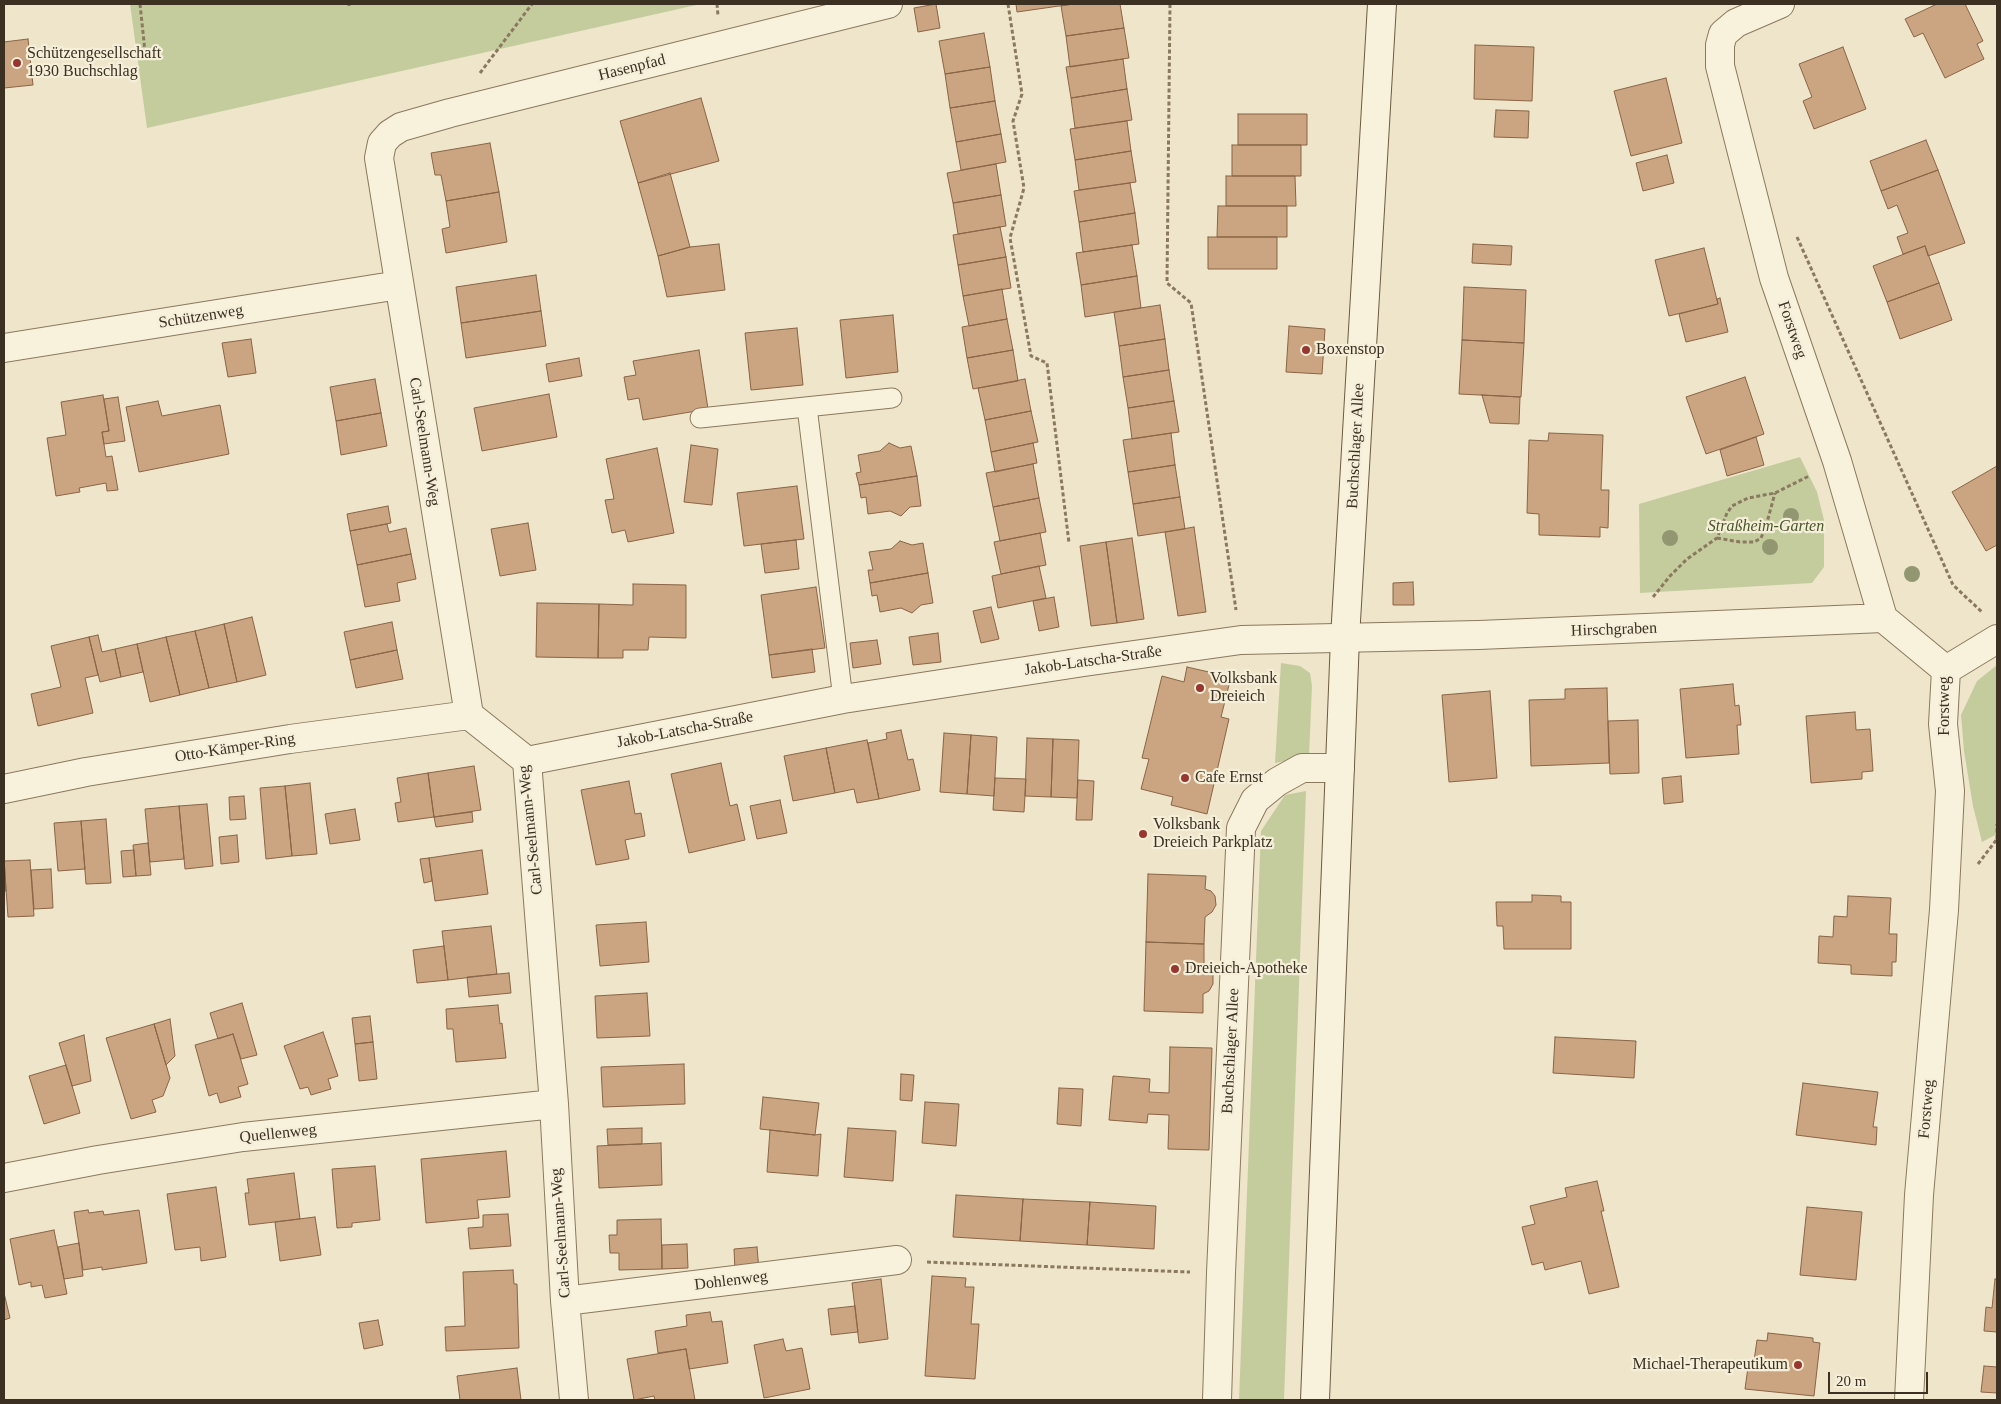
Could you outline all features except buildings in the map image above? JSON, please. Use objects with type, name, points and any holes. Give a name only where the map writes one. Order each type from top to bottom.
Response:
[{"type":"street","name":"Hasenpfad","points":[[382,143],[390,134],[401,127],[450,113],[888,4]]},
{"type":"street","name":"Buchschlager Allee","points":[[1315,1400],[1345,638],[1382,4]]},
{"type":"street","name":"Forstweg","points":[[1780,4],[1736,23],[1723,34],[1720,45],[1720,66],[1774,278],[1837,461],[1883,618],[1946,670],[1943,724],[1950,791],[1944,910],[1920,1195],[1909,1400]]},
{"type":"street","name":"Carl-Seelmann-Weg","points":[[382,143],[379,158],[468,715],[527,761],[554,1104],[574,1400]]},
{"type":"street","name":"Schützenweg","points":[[4,348],[399,285]]},
{"type":"street","name":"Hirschgraben","points":[[1345,638],[1479,635],[1883,618]]},
{"type":"street","name":"Jakob-Latscha-Straße","points":[[527,761],[843,699],[1084,662],[1241,640],[1345,638]]},
{"type":"street","points":[[1946,670],[1997,639]]},
{"type":"street","name":"Otto-Kämper-Ring","points":[[4,789],[86,772],[290,738],[468,715]]},
{"type":"street","name":"Buchschlager Allee","points":[[1217,1400],[1241,828],[1255,800],[1277,782],[1302,768],[1340,768]]},
{"type":"street","name":"Quellenweg","points":[[4,1178],[98,1160],[243,1137],[554,1104]]},
{"type":"street","name":"Dohlenweg","points":[[566,1301],[897,1260]]},
{"type":"lane","points":[[700,418],[892,398]]},
{"type":"lane","points":[[808,407],[843,699]]},
{"type":"path","points":[[140,4],[146,61]]},
{"type":"path","points":[[479,74],[532,4]]},
{"type":"path","points":[[1008,4],[1022,94],[1013,121],[1024,188],[1010,238],[1031,356],[1047,363],[1069,543]]},
{"type":"path","points":[[1170,4],[1167,283],[1191,303],[1241,640]]},
{"type":"path","points":[[1792,232],[1799,238],[1953,585],[1984,614]]},
{"type":"path","points":[[1644,628],[1650,600],[1687,559],[1717,538],[1726,513],[1732,506],[1748,498],[1775,493],[1837,461]]},
{"type":"path","points":[[1717,538],[1740,542],[1754,542],[1761,538],[1775,493]]},
{"type":"path","points":[[1997,824],[1997,840]]},
{"type":"path","points":[[897,1260],[1221,1273]]},
{"type":"green space","points":[[130,4],[701,4],[147,128]]},
{"type":"green space","name":"Straßheim-Garten","points":[[1800,457],[1817,492],[1824,520],[1824,567],[1812,583],[1640,593],[1639,504]]},
{"type":"green space","points":[[1281,663],[1300,666],[1310,673],[1312,686],[1309,757],[1275,763]]},
{"type":"green space","points":[[1997,665],[1997,834],[1982,842],[1973,806],[1964,751],[1961,715],[1977,681]]},
{"type":"green space","points":[[1306,791],[1284,1400],[1239,1400],[1261,831],[1285,795]]},
{"type":"place","name":"Schützengesellschaft 1930 Buchschlag","points":[[17,63]]},
{"type":"place","name":"Boxenstop","points":[[1306,350]]},
{"type":"place","name":"Volksbank Dreieich","points":[[1200,688]]},
{"type":"place","name":"Cafe Ernst","points":[[1185,778]]},
{"type":"place","name":"Volksbank Dreieich Parkplatz","points":[[1143,834]]},
{"type":"place","name":"Dreieich-Apotheke","points":[[1175,969]]},
{"type":"place","name":"Michael-Therapeutikum","points":[[1798,1365]]}]
